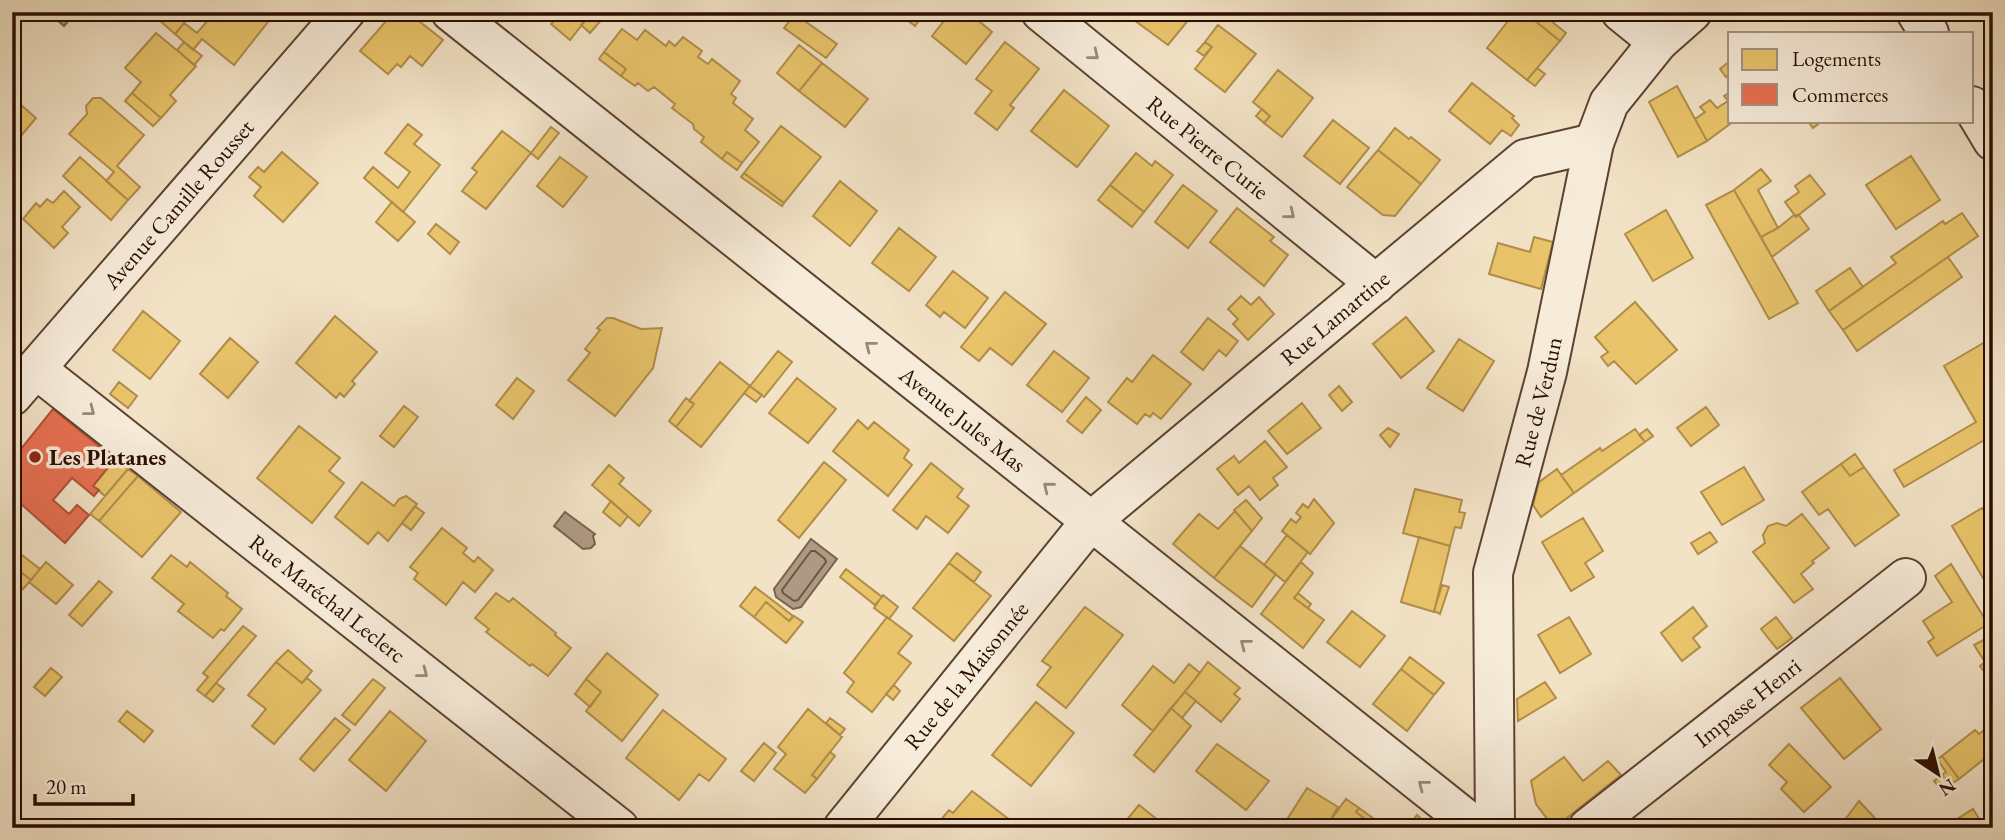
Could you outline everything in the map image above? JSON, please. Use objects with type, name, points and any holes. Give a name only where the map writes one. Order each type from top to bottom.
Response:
[{"type":"street","name":"Avenue Camille Rousset","points":[[24,383],[345,12]]},
{"type":"street","name":"Avenue Jules Mas","points":[[450,12],[1477,828]]},
{"type":"street","name":"Rue Pierre Curie","points":[[1041,12],[1376,284]]},
{"type":"street","points":[[1621,12],[1658,42]]},
{"type":"street","name":"Rue de Verdun","points":[[1495,828],[1493,573],[1547,372],[1594,143],[1609,103],[1658,42],[1692,12]]},
{"type":"street","points":[[1916,12],[1927,32]]},
{"type":"street","points":[[1974,109],[1993,141]]},
{"type":"street","name":"Rue Lamartine","points":[[1090,522],[1525,159],[1594,143]]},
{"type":"street","name":"Rue Maréchal Leclerc","points":[[24,383],[619,828]]},
{"type":"street","name":"Rue de la Maisonnée","points":[[843,828],[1090,522]]},
{"type":"street","name":"Impasse Henri","points":[[1588,828],[1906,578]]},
{"type":"water","points":[[48,12],[76,12],[64,26]]},
{"type":"water","points":[[565,512],[595,534],[595,544],[591,548],[583,549],[554,526]]},
{"type":"water","points":[[811,539],[837,559],[801,607],[793,609],[776,597],[774,589]]},
{"type":"building: Logements","points":[[150,12],[193,12],[175,34]]},
{"type":"building: Logements","points":[[215,12],[256,12],[268,22],[234,65],[202,39],[193,50],[175,34],[184,23],[197,33]]},
{"type":"building: Logements","points":[[547,12],[592,12],[570,40],[551,24],[556,19]]},
{"type":"building: Logements","points":[[592,12],[597,12],[603,18],[590,33],[581,25]]},
{"type":"building: Logements","points":[[897,12],[925,12],[915,26]]},
{"type":"building: Logements","points":[[951,12],[968,12],[992,32],[966,64],[932,36]]},
{"type":"building: Logements","points":[[1140,12],[1195,12],[1168,45],[1134,20]]},
{"type":"building: Logements","points":[[1515,12],[1524,12],[1560,41],[1527,80],[1487,48]]},
{"type":"building: Logements","points":[[1524,12],[1540,12],[1566,33],[1560,41]]},
{"type":"building: Logements","points":[[795,14],[837,44],[826,58],[784,28]]},
{"type":"building: Logements","points":[[415,18],[443,40],[422,66],[410,56],[401,67],[397,64],[388,74],[360,51],[387,20]]},
{"type":"building: Logements","points":[[1218,25],[1256,54],[1225,92],[1195,69],[1212,47],[1205,42]]},
{"type":"building: Logements","points":[[622,29],[637,40],[645,30],[666,46],[669,41],[675,46],[683,37],[702,51],[698,57],[708,64],[712,59],[740,81],[731,94],[736,98],[733,103],[753,119],[745,130],[759,142],[742,163],[727,152],[722,159],[701,142],[704,137],[694,129],[693,124],[672,108],[675,104],[654,87],[648,91],[638,83],[635,86],[621,76],[626,69],[604,52]]},
{"type":"building: Logements","points":[[156,33],[196,66],[170,95],[176,101],[161,118],[132,93],[141,82],[125,68]]},
{"type":"building: Logements","points":[[184,42],[202,56],[194,65],[177,50]]},
{"type":"building: Logements","points":[[1005,42],[1039,69],[1010,105],[1014,108],[997,130],[975,113],[992,91],[976,79]]},
{"type":"building: Logements","points":[[1205,42],[1212,47],[1204,56],[1197,51]]},
{"type":"building: Logements","points":[[799,45],[822,63],[799,91],[777,73]]},
{"type":"building: Logements","points":[[604,52],[626,69],[621,76],[599,59]]},
{"type":"building: Logements","points":[[822,63],[868,99],[845,127],[799,91]]},
{"type":"building: Logements","points":[[1728,63],[1726,77],[1720,69]]},
{"type":"building: Logements","points":[[1537,68],[1545,74],[1535,86],[1527,80]]},
{"type":"building: Logements","points":[[1278,70],[1313,98],[1282,137],[1264,123],[1270,116],[1253,102]]},
{"type":"building: Logements","points":[[1472,83],[1514,116],[1512,118],[1519,125],[1511,136],[1502,130],[1490,144],[1449,111]]},
{"type":"building: Logements","points":[[1677,86],[1707,141],[1678,157],[1649,102]]},
{"type":"building: Logements","points":[[1064,90],[1109,126],[1077,167],[1031,131]]},
{"type":"building: Logements","points":[[132,93],[161,118],[153,126],[125,101]]},
{"type":"building: Logements","points":[[12,97],[36,118],[20,137],[12,130]]},
{"type":"building: Logements","points":[[93,98],[101,98],[144,135],[117,166],[140,187],[128,200],[106,181],[114,172],[69,134],[87,114],[86,106]]},
{"type":"building: Logements","points":[[1710,100],[1717,108],[1728,101],[1728,122],[1733,122],[1707,141],[1695,119],[1705,112],[1700,107]]},
{"type":"building: Logements","points":[[1262,109],[1270,116],[1264,123],[1256,116]]},
{"type":"building: Logements","points":[[1333,120],[1369,148],[1340,184],[1304,156]]},
{"type":"building: Logements","points":[[1809,122],[1821,122],[1813,128]]},
{"type":"building: Logements","points":[[408,124],[422,135],[414,144],[440,165],[403,212],[364,178],[373,167],[398,188],[410,172],[385,153]]},
{"type":"building: Logements","points":[[781,126],[821,157],[784,203],[744,173]]},
{"type":"building: Logements","points":[[551,127],[559,133],[538,159],[531,153]]},
{"type":"building: Logements","points":[[1395,128],[1440,160],[1421,184],[1378,150]]},
{"type":"building: Logements","points":[[502,131],[531,153],[486,209],[462,191],[477,172],[472,168]]},
{"type":"building: Logements","points":[[1378,150],[1421,184],[1395,216],[1383,215],[1347,187]]},
{"type":"building: Logements","points":[[282,152],[318,183],[283,222],[254,196],[261,187],[249,177],[258,167],[264,172]]},
{"type":"building: Logements","points":[[727,152],[742,163],[737,170],[722,159]]},
{"type":"building: Logements","points":[[1136,153],[1152,166],[1155,161],[1173,175],[1144,212],[1110,185]]},
{"type":"building: Logements","points":[[1911,156],[1940,200],[1896,229],[1866,185]]},
{"type":"building: Logements","points":[[80,157],[128,200],[111,220],[63,176]]},
{"type":"building: Logements","points":[[560,157],[587,177],[563,207],[537,186]]},
{"type":"building: Logements","points":[[1761,169],[1771,181],[1758,190],[1778,228],[1761,237],[1734,190]]},
{"type":"building: Logements","points":[[744,173],[784,203],[782,206],[741,177]]},
{"type":"building: Logements","points":[[1810,175],[1825,194],[1796,217],[1785,202],[1799,192],[1795,186]]},
{"type":"building: Logements","points":[[840,181],[877,211],[850,246],[813,216]]},
{"type":"building: Logements","points":[[1110,185],[1144,212],[1132,227],[1098,200]]},
{"type":"building: Logements","points":[[1183,185],[1217,211],[1188,248],[1155,222]]},
{"type":"building: Logements","points":[[1734,190],[1798,303],[1769,319],[1706,205]]},
{"type":"building: Logements","points":[[64,191],[80,207],[62,227],[68,233],[54,248],[23,219],[36,203],[40,207],[47,199],[53,203]]},
{"type":"building: Logements","points":[[392,202],[415,222],[398,241],[376,222]]},
{"type":"building: Logements","points":[[1237,208],[1274,237],[1270,241],[1288,255],[1264,286],[1210,242]]},
{"type":"building: Logements","points":[[1666,210],[1693,258],[1653,281],[1625,234]]},
{"type":"building: Logements","points":[[1962,213],[1978,236],[1843,330],[1829,311],[1896,263],[1891,257],[1943,221],[1945,224]]},
{"type":"building: Logements","points":[[1794,215],[1799,215],[1809,229],[1772,257],[1761,237]]},
{"type":"building: Logements","points":[[436,224],[459,242],[450,254],[428,234]]},
{"type":"building: Logements","points":[[899,228],[936,257],[909,291],[872,263]]},
{"type":"building: Logements","points":[[1534,237],[1553,242],[1541,289],[1489,274],[1498,243],[1530,252]]},
{"type":"building: Logements","points":[[1948,257],[1962,277],[1857,351],[1843,330]]},
{"type":"building: Logements","points":[[1850,268],[1863,287],[1829,311],[1816,291]]},
{"type":"building: Logements","points":[[953,271],[988,298],[965,328],[944,312],[940,317],[926,305]]},
{"type":"building: Logements","points":[[1005,292],[1046,324],[1012,365],[990,348],[979,361],[961,347]]},
{"type":"building: Logements","points":[[1241,296],[1251,305],[1259,297],[1274,314],[1248,340],[1233,324],[1238,319],[1228,309]]},
{"type":"building: Logements","points":[[1635,302],[1677,350],[1636,384],[1614,361],[1608,366],[1601,357],[1608,352],[1595,337]]},
{"type":"building: Logements","points":[[143,311],[180,341],[150,379],[113,350]]},
{"type":"building: Logements","points":[[335,316],[377,352],[352,381],[355,384],[344,397],[340,393],[336,398],[296,363]]},
{"type":"building: Logements","points":[[1406,317],[1434,351],[1401,378],[1373,344]]},
{"type":"building: Logements","points":[[607,318],[641,329],[662,328],[653,368],[615,416],[568,380],[590,353],[585,349],[600,330],[597,328]]},
{"type":"building: Logements","points":[[1208,318],[1238,341],[1226,356],[1219,350],[1203,370],[1181,352]]},
{"type":"building: Logements","points":[[12,319],[20,326],[12,334]]},
{"type":"building: Logements","points":[[230,338],[258,362],[228,398],[200,374]]},
{"type":"building: Logements","points":[[1459,339],[1494,361],[1463,411],[1427,388]]},
{"type":"building: Logements","points":[[1990,339],[1993,344],[1993,435],[1904,487],[1894,470],[1976,422],[1944,366]]},
{"type":"building: Logements","points":[[778,351],[792,362],[764,397],[750,386]]},
{"type":"building: Logements","points":[[1054,351],[1089,378],[1062,412],[1027,385]]},
{"type":"building: Logements","points":[[1153,355],[1191,384],[1161,419],[1153,413],[1150,417],[1145,414],[1137,424],[1108,402],[1127,378],[1132,382]]},
{"type":"building: Logements","points":[[720,362],[750,386],[701,447],[676,427],[694,404],[689,401]]},
{"type":"building: Logements","points":[[517,378],[534,391],[513,419],[496,405]]},
{"type":"building: Logements","points":[[797,378],[836,409],[808,443],[769,413]]},
{"type":"building: Logements","points":[[119,382],[137,396],[128,408],[110,394]]},
{"type":"building: Logements","points":[[750,386],[762,395],[756,402],[744,393]]},
{"type":"building: Logements","points":[[1339,386],[1352,402],[1342,411],[1329,395]]},
{"type":"building: Logements","points":[[1086,397],[1101,410],[1082,433],[1067,421]]},
{"type":"building: Logements","points":[[686,398],[694,404],[676,427],[669,421]]},
{"type":"building: Logements","points":[[1302,403],[1321,428],[1287,454],[1268,431]]},
{"type":"building: Logements","points":[[404,406],[418,417],[394,447],[380,436]]},
{"type":"building: Logements","points":[[1706,407],[1719,425],[1691,446],[1677,428]]},
{"type":"building: Logements","points":[[858,420],[868,429],[874,422],[909,450],[904,458],[912,465],[888,496],[833,451]]},
{"type":"building: Logements","points":[[299,426],[340,458],[329,471],[344,483],[312,523],[257,478]]},
{"type":"building: Logements","points":[[1388,428],[1399,434],[1390,447],[1380,435]]},
{"type":"building: Logements","points":[[1635,429],[1645,442],[1574,493],[1561,475],[1600,448],[1602,451]]},
{"type":"building: Logements","points":[[1647,429],[1653,436],[1645,442],[1639,435]]},
{"type":"building: Logements","points":[[1265,441],[1287,467],[1273,478],[1278,485],[1260,500],[1249,486],[1238,495],[1217,469],[1234,456],[1239,463]]},
{"type":"building: Logements","points":[[1855,454],[1864,467],[1850,476],[1841,464]]},
{"type":"building: Logements","points":[[115,459],[128,469],[105,496],[93,486]]},
{"type":"building: Logements","points":[[824,462],[846,480],[799,538],[778,520]]},
{"type":"building: Logements","points":[[931,463],[963,489],[957,497],[969,506],[948,533],[926,516],[917,529],[893,510]]},
{"type":"building: Logements","points":[[1841,464],[1850,476],[1864,467],[1899,515],[1855,546],[1828,509],[1819,515],[1802,492]]},
{"type":"building: Logements","points":[[609,465],[624,478],[619,484],[651,511],[639,526],[592,485]]},
{"type":"building: Logements","points":[[1744,467],[1764,500],[1722,525],[1701,492]]},
{"type":"building: Logements","points":[[128,469],[138,476],[99,521],[90,514]]},
{"type":"building: Logements","points":[[1557,469],[1574,493],[1541,517],[1533,505],[1539,482]]},
{"type":"building: Logements","points":[[138,476],[181,512],[142,557],[99,521]]},
{"type":"building: Logements","points":[[362,482],[394,506],[399,499],[406,496],[417,504],[388,541],[378,532],[368,544],[335,517]]},
{"type":"building: Logements","points":[[1415,489],[1462,500],[1459,512],[1465,513],[1461,528],[1455,527],[1450,546],[1403,533]]},
{"type":"building: Logements","points":[[1314,499],[1334,523],[1310,554],[1282,531],[1291,519],[1296,523],[1301,517],[1296,513],[1303,504],[1308,508]]},
{"type":"building: Logements","points":[[1246,500],[1262,518],[1252,531],[1234,510]]},
{"type":"building: Logements","points":[[611,501],[628,516],[620,526],[603,512]]},
{"type":"building: Logements","points":[[415,506],[424,513],[411,530],[402,523]]},
{"type":"building: Logements","points":[[1982,508],[1993,525],[1992,593],[1952,526]]},
{"type":"building: Logements","points":[[1235,511],[1252,531],[1214,578],[1173,544],[1199,514],[1218,529]]},
{"type":"building: Logements","points":[[1802,514],[1829,548],[1801,574],[1813,589],[1794,603],[1753,552],[1765,543],[1763,535],[1768,526],[1777,523],[1786,526]]},
{"type":"building: Logements","points":[[1583,518],[1603,551],[1585,563],[1594,577],[1571,591],[1542,542]]},
{"type":"building: Logements","points":[[442,528],[467,548],[463,553],[474,562],[478,557],[493,570],[475,592],[463,582],[446,605],[414,579],[418,573],[410,567]]},
{"type":"building: Logements","points":[[1710,532],[1717,542],[1698,554],[1691,543]]},
{"type":"building: Logements","points":[[1287,535],[1308,552],[1285,582],[1264,565]]},
{"type":"building: Logements","points":[[1419,537],[1450,546],[1434,612],[1401,602]]},
{"type":"building: Logements","points":[[1240,546],[1276,574],[1252,607],[1214,578]]},
{"type":"building: Logements","points":[[14,549],[40,569],[31,580],[12,565]]},
{"type":"building: Logements","points":[[957,553],[981,572],[974,582],[949,563]]},
{"type":"building: Logements","points":[[171,555],[187,567],[190,562],[228,593],[226,596],[242,609],[224,631],[221,629],[213,638],[178,611],[184,604],[152,578]]},
{"type":"building: Logements","points":[[46,562],[73,585],[56,604],[29,582]]},
{"type":"building: Logements","points":[[1301,562],[1313,573],[1294,598],[1324,620],[1303,648],[1261,614]]},
{"type":"building: Logements","points":[[949,563],[991,596],[954,641],[913,608]]},
{"type":"building: Logements","points":[[1951,564],[1988,624],[1937,656],[1928,642],[1934,638],[1923,621],[1952,602],[1935,576]]},
{"type":"building: Logements","points":[[12,565],[31,580],[23,589],[12,580]]},
{"type":"building: Logements","points":[[846,569],[882,597],[875,605],[840,577]]},
{"type":"building: Logements","points":[[99,581],[112,592],[82,626],[69,615]]},
{"type":"building: Logements","points":[[1442,585],[1449,587],[1440,614],[1434,611]]},
{"type":"building: Logements","points":[[755,587],[793,616],[789,621],[766,602],[754,617],[740,606]]},
{"type":"building: Logements","points":[[496,593],[509,602],[513,598],[571,648],[548,676],[532,664],[530,666],[486,632],[489,629],[475,618]]},
{"type":"building: Logements","points":[[1298,593],[1311,604],[1308,608],[1294,598]]},
{"type":"building: Logements","points":[[883,595],[898,607],[889,619],[874,608]]},
{"type":"building: Logements","points":[[766,602],[789,621],[794,616],[803,622],[786,643],[754,617]]},
{"type":"building: Logements","points":[[1085,607],[1123,635],[1066,708],[1037,685],[1051,667],[1042,661]]},
{"type":"building: Logements","points":[[1693,607],[1707,626],[1693,638],[1700,647],[1682,661],[1661,633]]},
{"type":"building: Logements","points":[[1352,611],[1385,636],[1360,667],[1327,642]]},
{"type":"building: Logements","points":[[887,617],[912,636],[898,653],[911,663],[872,712],[847,692],[854,682],[844,673]]},
{"type":"building: Logements","points":[[1569,617],[1591,654],[1560,673],[1538,635]]},
{"type":"building: Logements","points":[[1776,617],[1792,638],[1777,649],[1761,629]]},
{"type":"building: Logements","points":[[243,626],[256,636],[205,696],[197,690],[208,677],[203,673]]},
{"type":"building: Logements","points":[[1993,635],[1993,653],[1983,659],[1974,645]]},
{"type":"building: Logements","points":[[288,650],[312,671],[302,683],[276,662]]},
{"type":"building: Logements","points":[[607,653],[658,695],[622,741],[586,711],[601,692],[586,679]]},
{"type":"building: Logements","points":[[1993,656],[1993,675],[1989,678],[1980,666]]},
{"type":"building: Logements","points":[[1410,657],[1444,683],[1434,695],[1401,669]]},
{"type":"building: Logements","points":[[276,662],[302,683],[307,678],[321,690],[274,744],[252,726],[266,709],[248,695]]},
{"type":"building: Logements","points":[[1208,662],[1240,688],[1234,694],[1240,699],[1221,722],[1185,692]]},
{"type":"building: Logements","points":[[1189,664],[1200,673],[1153,731],[1122,705],[1153,666],[1174,683]]},
{"type":"building: Logements","points":[[51,668],[62,677],[45,696],[34,687]]},
{"type":"building: Logements","points":[[1401,669],[1434,695],[1407,731],[1373,704]]},
{"type":"building: Logements","points":[[1840,678],[1881,729],[1844,759],[1801,708]]},
{"type":"building: Logements","points":[[373,679],[385,688],[355,725],[342,715]]},
{"type":"building: Logements","points":[[586,679],[601,692],[590,707],[575,694]]},
{"type":"building: Logements","points":[[1545,682],[1556,698],[1518,721],[1517,699]]},
{"type":"building: Logements","points":[[216,683],[224,689],[213,702],[205,696]]},
{"type":"building: Logements","points":[[894,685],[900,691],[893,700],[886,694]]},
{"type":"building: Logements","points":[[1185,692],[1196,701],[1182,718],[1171,708]]},
{"type":"building: Logements","points":[[1036,702],[1074,733],[1031,786],[992,755]]},
{"type":"building: Logements","points":[[1171,708],[1191,726],[1154,772],[1134,755]]},
{"type":"building: Logements","points":[[808,709],[842,737],[812,775],[817,779],[805,793],[774,769],[786,754],[778,747]]},
{"type":"building: Logements","points":[[663,710],[726,759],[709,781],[699,774],[679,800],[626,758]]},
{"type":"building: Logements","points":[[127,711],[153,731],[144,742],[119,721]]},
{"type":"building: Logements","points":[[390,711],[426,741],[386,791],[349,760]]},
{"type":"building: Logements","points":[[335,718],[350,730],[314,771],[300,759]]},
{"type":"building: Logements","points":[[830,718],[845,729],[840,735],[826,723]]},
{"type":"building: Logements","points":[[1993,723],[1993,752],[1959,779],[1942,756],[1975,730],[1979,734]]},
{"type":"building: Logements","points":[[764,743],[776,753],[754,781],[741,771]]},
{"type":"building: Logements","points":[[1217,744],[1269,781],[1246,810],[1196,771]]},
{"type":"building: Logements","points":[[1789,744],[1831,787],[1804,812],[1781,789],[1787,782],[1769,765]]},
{"type":"building: Logements","points":[[830,752],[835,756],[817,779],[812,775]]},
{"type":"building: Logements","points":[[1942,756],[1959,779],[1950,785],[1942,775],[1946,772],[1937,759]]},
{"type":"building: Logements","points":[[1564,757],[1583,781],[1608,761],[1621,775],[1554,828],[1536,804],[1531,781]]},
{"type":"building: Logements","points":[[1942,775],[1950,785],[1942,791],[1934,781]]},
{"type":"building: Logements","points":[[1307,788],[1338,807],[1326,828],[1296,828],[1286,821]]},
{"type":"building: Logements","points":[[972,791],[1015,824],[1012,828],[934,828],[949,810],[953,813]]},
{"type":"building: Logements","points":[[1346,799],[1359,808],[1356,812],[1376,828],[1330,828],[1327,825]]},
{"type":"building: Logements","points":[[1859,801],[1884,828],[1852,828],[1844,821]]},
{"type":"building: Logements","points":[[1139,805],[1168,828],[1120,828]]},
{"type":"building: Logements","points":[[1359,808],[1377,821],[1374,826],[1356,812]]},
{"type":"building: Logements","points":[[1973,809],[1985,828],[1943,828]]},
{"type":"building: Logements","points":[[1417,815],[1432,828],[1407,828]]},
{"type":"building: Commerces","points":[[53,409],[115,459],[93,486],[99,490],[94,496],[72,478],[53,500],[69,514],[77,505],[89,515],[65,543],[12,496],[12,460]]},
{"type":"place","name":"Les Platanes","points":[[35,457]]}]
